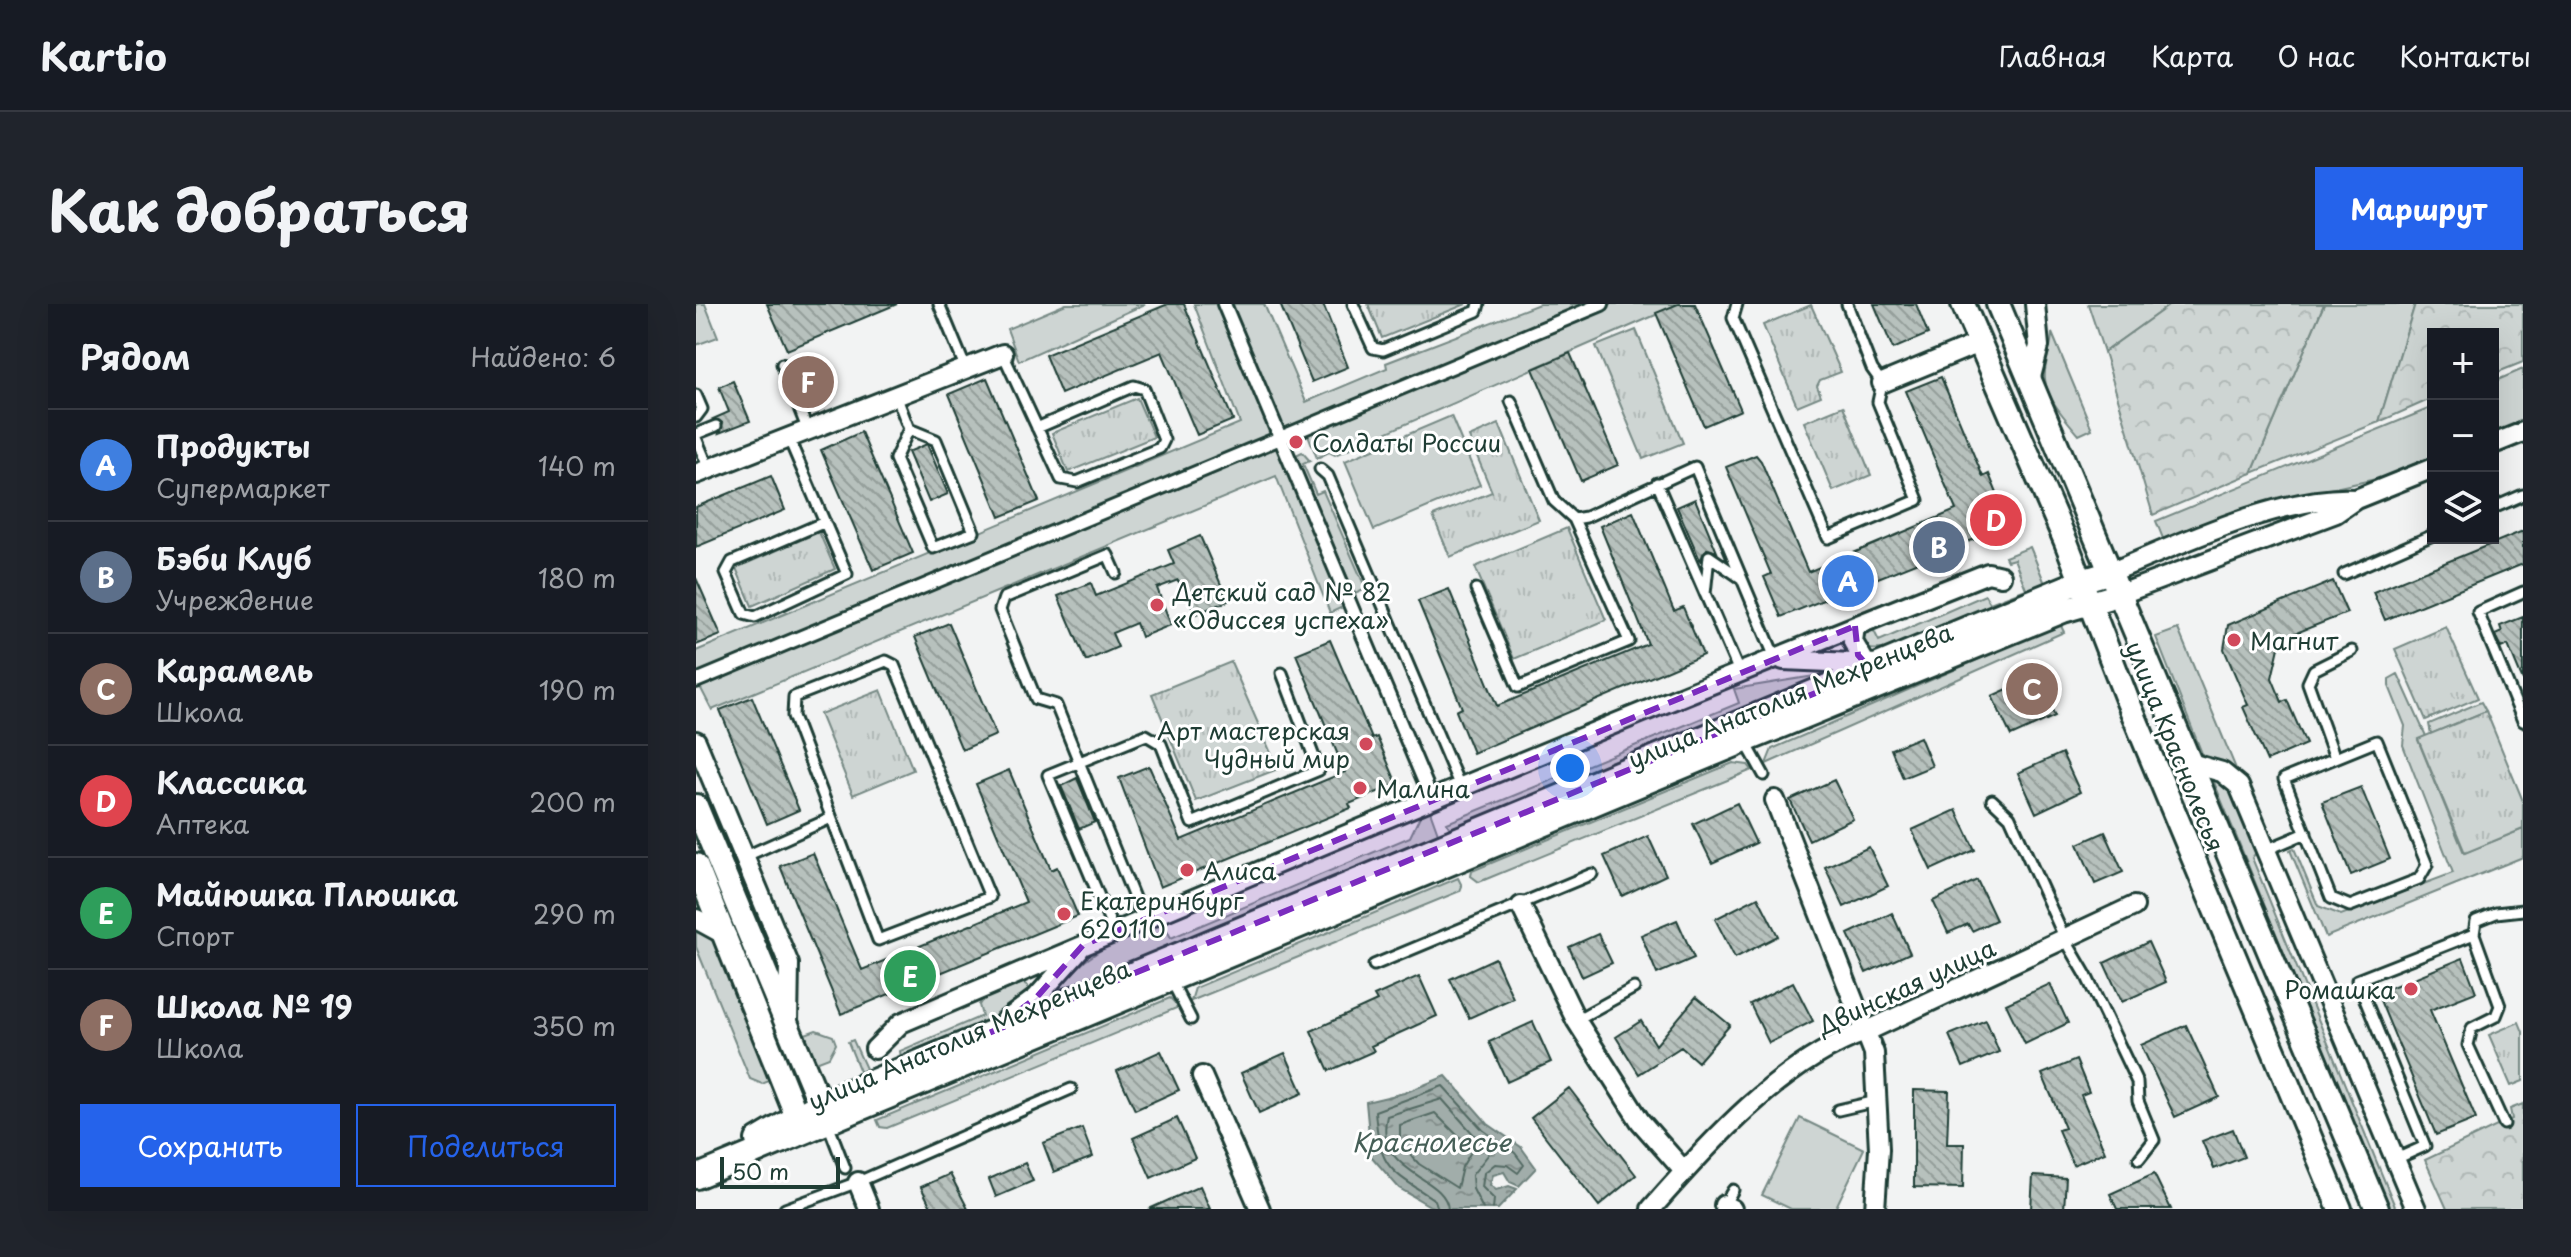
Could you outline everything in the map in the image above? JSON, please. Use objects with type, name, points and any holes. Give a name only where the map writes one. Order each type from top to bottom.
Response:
[{"type":"street","points":[[1224,304],[1426,785]]},
{"type":"street","points":[[696,681],[1602,304]]},
{"type":"street","name":"улица Краснолесья","points":[[1963,304],[2086,591],[2340,1209]]},
{"type":"street","name":"улица Краснолесья","points":[[1998,304],[2377,1209]]},
{"type":"street","points":[[2030,381],[2040,338],[2035,304]]},
{"type":"street","points":[[1882,383],[1979,343]]},
{"type":"street","points":[[703,472],[1003,354]]},
{"type":"street","points":[[2499,442],[2523,432]]},
{"type":"street","name":"улица Анатолия Мехренцева","points":[[824,1112],[989,1033],[1876,664],[2086,591],[2121,594],[2336,513],[2356,499],[2427,470]]},
{"type":"street","name":"улица Анатолия Мехренцева","points":[[705,1173],[824,1112],[1170,979],[1745,741],[2086,591],[2112,572],[2272,512],[2333,497],[2356,499]]},
{"type":"street","name":"улица Анатолия Мехренцева","points":[[875,1049],[901,1023],[1083,945],[1855,626],[1988,573],[2001,576]]},
{"type":"street","name":"улица Анатолия Мехренцева","points":[[1855,626],[1853,642],[1876,664]]},
{"type":"street","name":"улица Анатолия Мехренцева","points":[[1776,660],[1876,664]]},
{"type":"street","points":[[696,741],[789,964],[788,1026]]},
{"type":"street","name":"улица Краснолесья","points":[[2190,763],[2222,772],[2239,786],[2416,1209]]},
{"type":"street","points":[[1775,800],[1874,1053],[1879,1149],[1875,1209]]},
{"type":"street","points":[[696,806],[824,1112]]},
{"type":"street","points":[[696,865],[800,1122]]},
{"type":"street","points":[[1521,906],[1576,1020],[1640,1121],[1684,1171]]},
{"type":"street","name":"Двинская улица","points":[[1651,1209],[1684,1171],[1780,1080],[1831,1044],[1865,1032],[2134,906]]},
{"type":"street","points":[[696,919],[727,936]]},
{"type":"street","name":"улица Анатолия Мехренцева","points":[[989,1033],[1036,998],[1083,945]]},
{"type":"street","name":"улица Анатолия Мехренцева","points":[[1020,972],[1033,982],[1036,998]]},
{"type":"street","points":[[1202,1076],[1260,1209]]},
{"type":"street","points":[[852,1175],[869,1209]]},
{"type":"lane","points":[[939,304],[966,369]]},
{"type":"lane","points":[[1353,304],[1373,348],[1383,350],[1477,311],[1479,304]]},
{"type":"lane","points":[[1737,304],[1733,318],[1828,538],[1918,500],[1878,402],[1882,383],[1872,369],[1847,304]]},
{"type":"lane","points":[[1003,354],[1037,428],[1061,479],[1067,483],[1077,482],[1160,448],[1164,440],[1144,389],[1134,386],[1037,428]]},
{"type":"lane","points":[[782,364],[808,431]]},
{"type":"lane","points":[[696,395],[702,409],[696,417]]},
{"type":"lane","points":[[897,398],[909,429],[895,459],[933,548],[974,532],[936,440],[909,429]]},
{"type":"lane","points":[[1476,589],[1518,687],[1629,641],[1574,519],[1554,501],[1511,401]]},
{"type":"lane","points":[[703,472],[696,436],[716,426]]},
{"type":"lane","points":[[789,439],[825,522],[847,574],[755,617],[744,614],[726,573],[732,562],[825,522]]},
{"type":"lane","points":[[1574,519],[1586,517],[1695,467],[1776,660]]},
{"type":"lane","points":[[1320,469],[1328,476],[1383,598],[1461,789]]},
{"type":"lane","points":[[1657,483],[1740,674]]},
{"type":"lane","points":[[2499,505],[2523,495]]},
{"type":"lane","points":[[2344,574],[2427,538]]},
{"type":"lane","points":[[1116,573],[1108,555],[1004,598],[1000,610],[1036,699],[1056,705],[1143,920]]},
{"type":"lane","points":[[1705,595],[1709,556],[1743,580]]},
{"type":"lane","points":[[2523,592],[2478,612],[2523,721]]},
{"type":"lane","points":[[2335,758],[2308,683],[2314,670],[2352,651]]},
{"type":"lane","points":[[886,661],[894,665],[990,897],[878,940],[829,819],[793,716],[794,697],[886,661]]},
{"type":"lane","points":[[1114,932],[1048,775],[1146,735],[1161,744],[1192,823],[1319,770],[1282,673]]},
{"type":"lane","points":[[1745,741],[1764,775]]},
{"type":"lane","points":[[2377,741],[2427,865],[2419,879],[2350,906],[2331,898],[2306,833],[2284,779],[2377,741]]},
{"type":"lane","points":[[1992,800],[2010,817],[2065,939],[2137,1082],[2138,1101],[2154,1140],[2139,1159]]},
{"type":"lane","points":[[744,857],[829,819]]},
{"type":"lane","points":[[2266,850],[2306,833]]},
{"type":"lane","points":[[1374,965],[1592,874]]},
{"type":"lane","points":[[2504,1124],[2468,1045],[2472,1028],[2496,1016],[2500,1006],[2474,934],[2476,921],[2496,913],[2523,910]]},
{"type":"lane","points":[[2396,1159],[2425,1146],[2357,980],[2474,934]]},
{"type":"lane","points":[[1170,979],[1191,1019]]},
{"type":"lane","points":[[1576,1020],[1634,988]]},
{"type":"lane","points":[[785,1209],[852,1175],[1071,1089]]},
{"type":"lane","points":[[1838,1110],[1877,1101]]},
{"type":"lane","points":[[824,1112],[852,1175]]},
{"type":"highlighted area","points":[[1855,626],[1858,655],[1866,664],[1886,664],[1164,959],[989,1033],[1036,998],[1083,945]]},
{"type":"green space","points":[[696,304],[705,304],[718,337],[696,345]]},
{"type":"green space","points":[[1066,304],[1145,304],[1019,361],[1007,329]]},
{"type":"green space","points":[[1194,304],[1264,304],[1306,402],[1387,368],[1386,363],[1539,304],[1681,304],[1335,455],[1329,452],[1317,458],[1307,432],[1276,436],[1347,605],[1330,613],[1276,476],[712,710],[696,679],[696,651],[1240,423]]},
{"type":"green space","points":[[1368,304],[1466,304],[1382,338]]},
{"type":"green space","points":[[2088,304],[2171,304],[2104,352]]},
{"type":"green space","points":[[2171,304],[2324,304],[2252,473],[2153,515],[2104,352]]},
{"type":"green space","points":[[2324,304],[2415,304],[2379,422],[2252,473]]},
{"type":"green space","points":[[2415,304],[2523,304],[2523,362],[2499,372],[2499,328],[2427,328],[2427,401],[2379,422]]},
{"type":"green space","points":[[1811,305],[1841,372],[1820,380],[1817,386],[1821,396],[1797,406],[1763,325]]},
{"type":"green space","points":[[1636,330],[1683,443],[1643,459],[1596,346]]},
{"type":"green space","points":[[2052,333],[2092,429],[2079,435],[2058,409],[2047,387],[2045,368]]},
{"type":"green space","points":[[2523,369],[2523,422],[2499,432],[2499,400],[2499,379]]},
{"type":"green space","points":[[1137,398],[1154,437],[1068,472],[1052,433]]},
{"type":"green space","points":[[1843,406],[1871,475],[1833,491],[1804,422]]},
{"type":"green space","points":[[2427,409],[2427,462],[2399,474],[2266,503],[2164,541],[2156,521]]},
{"type":"green space","points":[[1451,416],[1480,485],[1374,530],[1345,461]]},
{"type":"green space","points":[[1499,424],[1539,520],[1450,557],[1433,516],[1492,492],[1469,437]]},
{"type":"green space","points":[[1302,452],[1310,461],[1303,464],[1316,494],[1323,491],[1366,589],[1355,594],[1294,456]]},
{"type":"green space","points":[[1567,528],[1606,620],[1514,659],[1475,567]]},
{"type":"green space","points":[[819,532],[835,569],[752,606],[736,568]]},
{"type":"green space","points":[[2030,547],[2046,586],[1922,639],[1875,649],[1862,646],[1862,634],[1872,627],[1879,641],[1985,595],[1990,603],[2026,589],[2014,559],[2007,561],[2005,557]]},
{"type":"green space","points":[[2060,624],[2064,632],[1766,764],[1772,749]]},
{"type":"green space","points":[[2446,627],[2478,698],[2426,720],[2395,649]]},
{"type":"green space","points":[[2178,629],[2239,776],[2203,756],[2156,637]]},
{"type":"green space","points":[[1231,662],[1278,769],[1196,801],[1152,694]]},
{"type":"green space","points":[[1827,674],[1452,834],[1447,823],[1739,703],[1734,689]]},
{"type":"green space","points":[[2398,674],[2426,736],[2418,740],[2464,853],[2523,829],[2523,857],[2326,937],[2290,850],[2294,848],[2318,906],[2341,915],[2453,873],[2403,745],[2405,726],[2389,686],[2389,679]]},
{"type":"green space","points":[[881,690],[913,770],[853,795],[820,714]]},
{"type":"green space","points":[[2481,702],[2486,711],[2431,734],[2429,724]]},
{"type":"green space","points":[[2486,711],[2523,801],[2523,829],[2465,853],[2418,739]]},
{"type":"green space","points":[[1733,763],[1748,765],[1752,770],[1479,882],[1471,876],[1472,871]]},
{"type":"green space","points":[[2211,775],[2232,788],[2258,850],[2252,858],[2396,1209],[2389,1209]]},
{"type":"green space","points":[[1430,811],[1440,839],[1037,1007],[1085,961],[1105,947],[1164,924],[1171,938],[1410,837],[1421,814]]},
{"type":"green space","points":[[1458,878],[1462,886],[1460,891],[1191,1001],[1195,988]]},
{"type":"green space","points":[[696,927],[713,935],[776,1078],[762,1084],[750,1079],[696,947]]},
{"type":"green space","points":[[1023,983],[1028,986],[1028,996],[962,1039],[863,1079],[848,1042],[853,1040],[867,1071],[901,1058],[900,1051],[982,1016],[979,1005],[983,999]]},
{"type":"green space","points":[[1170,998],[1179,1007],[887,1128],[880,1127],[877,1120]]},
{"type":"green space","points":[[2519,1022],[2523,1032],[2523,1081],[2511,1086],[2489,1035]]},
{"type":"green space","points":[[816,1030],[833,1036],[836,1044],[829,1057],[816,1062],[805,1034]]},
{"type":"green space","points":[[2523,1104],[2523,1209],[2447,1209],[2425,1160],[2512,1119],[2510,1109]]},
{"type":"green space","points":[[1800,1118],[1864,1149],[1835,1209],[1791,1209],[1762,1195]]},
{"type":"water","name":"Краснолесье","points":[[1446,1076],[1488,1124],[1521,1147],[1536,1168],[1519,1186],[1510,1182],[1504,1172],[1493,1175],[1490,1185],[1496,1190],[1509,1186],[1517,1189],[1498,1209],[1435,1209],[1399,1188],[1371,1156],[1366,1102],[1404,1093]]},
{"type":"building","points":[[767,304],[897,304],[787,350]]},
{"type":"building","points":[[1168,304],[1184,304],[1233,420],[1197,435],[1162,352],[1061,394],[1045,355]]},
{"type":"building","points":[[1280,304],[1323,304],[1348,367],[1312,382]]},
{"type":"building","points":[[1678,304],[1695,304],[1741,410],[1704,426],[1656,313]]},
{"type":"building","points":[[1874,304],[1916,304],[1928,334],[1893,349]]},
{"type":"building","points":[[1570,353],[1618,465],[1581,481],[1533,369]]},
{"type":"building","points":[[1941,377],[1983,477],[1989,474],[2010,525],[1781,617],[1764,577],[1771,574],[1726,467],[1756,455],[1761,461],[1808,572],[1906,531],[1956,510],[1906,391]]},
{"type":"building","points":[[987,378],[1039,501],[1000,517],[949,394]]},
{"type":"building","points":[[733,381],[750,421],[719,433],[723,423],[713,419],[729,412],[719,387]]},
{"type":"building","points":[[861,432],[913,553],[873,570],[821,450]]},
{"type":"building","points":[[927,444],[948,494],[929,502],[908,452]]},
{"type":"building","points":[[771,476],[785,510],[696,547],[696,507]]},
{"type":"building","points":[[1695,499],[1717,552],[1707,549],[1700,560],[1677,507]]},
{"type":"building","points":[[1633,512],[1674,611],[1683,607],[1703,655],[1473,753],[1456,711],[1462,708],[1418,601],[1449,589],[1497,706],[1648,644],[1600,526]]},
{"type":"building","points":[[2523,531],[2523,564],[2385,620],[2373,592],[2491,544],[2499,544],[2499,541]]},
{"type":"building","points":[[1200,536],[1228,601],[1196,614],[1178,580],[1157,588],[1171,625],[1141,637],[1136,623],[1112,633],[1118,647],[1086,661],[1058,596],[1091,583],[1096,596],[1174,564],[1168,550]]},
{"type":"building","points":[[696,578],[721,635],[696,645]]},
{"type":"building","points":[[2333,581],[2347,613],[2281,639],[2272,678],[2282,702],[2287,700],[2306,744],[2267,761],[2243,707],[2248,705],[2224,649],[2228,625]]},
{"type":"building","points":[[2523,617],[2523,681],[2508,645],[2501,648],[2495,635],[2502,632],[2500,626]]},
{"type":"building","points":[[949,623],[996,735],[962,750],[915,637]]},
{"type":"building","points":[[1330,640],[1372,739],[1377,737],[1397,784],[1349,804],[1351,808],[1160,887],[1119,778],[1149,766],[1181,840],[1345,772],[1296,654]]},
{"type":"building","points":[[2036,676],[2055,716],[2011,736],[1992,696]]},
{"type":"building","points":[[752,697],[799,810],[767,824],[720,710]]},
{"type":"building","points":[[1920,737],[1932,766],[1903,778],[1891,749]]},
{"type":"building","points":[[2062,753],[2080,792],[2036,813],[2018,773]]},
{"type":"building","points":[[1009,770],[1051,870],[1057,867],[1078,916],[841,1014],[780,866],[813,853],[862,970],[1026,902],[976,784]]},
{"type":"building","points":[[1077,778],[1095,822],[1079,829],[1061,786]]},
{"type":"building","points":[[1834,780],[1853,819],[1809,840],[1790,800]]},
{"type":"building","points":[[2361,787],[2390,859],[2351,875],[2322,802]]},
{"type":"building","points":[[1737,803],[1756,843],[1712,863],[1693,824]]},
{"type":"building","points":[[1956,810],[1975,850],[1931,870],[1912,830]]},
{"type":"building","points":[[2105,832],[2123,872],[2095,884],[2078,844]]},
{"type":"building","points":[[1648,836],[1666,875],[1622,896],[1604,856]]},
{"type":"building","points":[[1869,847],[1888,886],[1844,907],[1825,867]]},
{"type":"building","points":[[1977,880],[1996,920],[1972,931],[1968,924],[1948,933],[1933,901]]},
{"type":"building","points":[[1758,897],[1778,936],[1735,958],[1715,919]]},
{"type":"building","points":[[1892,913],[1910,953],[1866,973],[1848,934]]},
{"type":"building","points":[[1677,920],[1694,958],[1657,974],[1641,935]]},
{"type":"building","points":[[1598,934],[1612,963],[1582,977],[1569,947]]},
{"type":"building","points":[[2148,942],[2166,982],[2122,1002],[2104,963]]},
{"type":"building","points":[[1495,958],[1513,998],[1469,1018],[1450,979]]},
{"type":"building","points":[[2463,958],[2476,992],[2430,1010],[2476,1119],[2436,1135],[2377,993]]},
{"type":"building","points":[[1419,976],[1437,1016],[1371,1046],[1374,1051],[1329,1071],[1311,1031],[1377,1001],[1374,996]]},
{"type":"building","points":[[1793,982],[1813,1021],[1769,1043],[1750,1004]]},
{"type":"building","points":[[2050,984],[2068,1023],[2025,1044],[2006,1004]]},
{"type":"building","points":[[1696,997],[1730,1025],[1698,1062],[1681,1047],[1639,1074],[1616,1037],[1641,1021],[1656,1045]]},
{"type":"building","points":[[1986,1020],[1999,1052],[1963,1067],[1949,1035]]},
{"type":"building","points":[[1533,1022],[1551,1062],[1507,1082],[1489,1042]]},
{"type":"building","points":[[2186,1025],[2219,1097],[2175,1117],[2141,1045]]},
{"type":"building","points":[[1161,1051],[1179,1090],[1135,1110],[1117,1071]]},
{"type":"building","points":[[1285,1053],[1303,1093],[1259,1113],[1241,1073]]},
{"type":"building","points":[[2076,1060],[2089,1092],[2081,1095],[2105,1152],[2073,1165],[2058,1130],[2065,1128],[2042,1074]]},
{"type":"building","points":[[1569,1088],[1636,1175],[1599,1206],[1531,1118]]},
{"type":"building","points":[[1914,1090],[1949,1091],[1947,1144],[1964,1144],[1963,1188],[1914,1187]]},
{"type":"building","points":[[1177,1118],[1195,1158],[1151,1178],[1133,1138]]},
{"type":"building","points":[[1082,1128],[1093,1157],[1054,1172],[1043,1143]]},
{"type":"building","points":[[2233,1129],[2244,1157],[2214,1169],[2202,1141]]},
{"type":"building","points":[[1025,1163],[1033,1181],[996,1197],[989,1179]]},
{"type":"building","points":[[950,1174],[968,1209],[932,1209],[921,1187]]},
{"type":"building","points":[[2154,1174],[2171,1209],[2117,1209],[2110,1194]]},
{"type":"building","points":[[2033,1176],[2066,1178],[2064,1209],[2031,1209]]},
{"type":"building","points":[[1200,1186],[1210,1209],[1149,1209]]},
{"type":"place","name":"Школа № 19","points":[[808,382]]},
{"type":"place","name":"Солдаты России","points":[[1296,442]]},
{"type":"place","name":"Классика","points":[[1996,520]]},
{"type":"place","name":"Бэби Клуб","points":[[1939,547]]},
{"type":"place","name":"Продукты","points":[[1848,581]]},
{"type":"place","name":"Детский сад № 82 «Одиссея успеха»","points":[[1157,605]]},
{"type":"place","name":"Магнит","points":[[2234,640]]},
{"type":"place","name":"Карамель","points":[[2032,689]]},
{"type":"place","name":"Арт мастерская Чудный мир","points":[[1366,744]]},
{"type":"place","name":"Малина","points":[[1360,788]]},
{"type":"place","name":"Алиса","points":[[1187,870]]},
{"type":"place","name":"Екатеринбург 620110","points":[[1064,914]]},
{"type":"place","name":"Майюшка Плюшка","points":[[910,976]]},
{"type":"place","name":"Ромашка","points":[[2411,989]]}]
